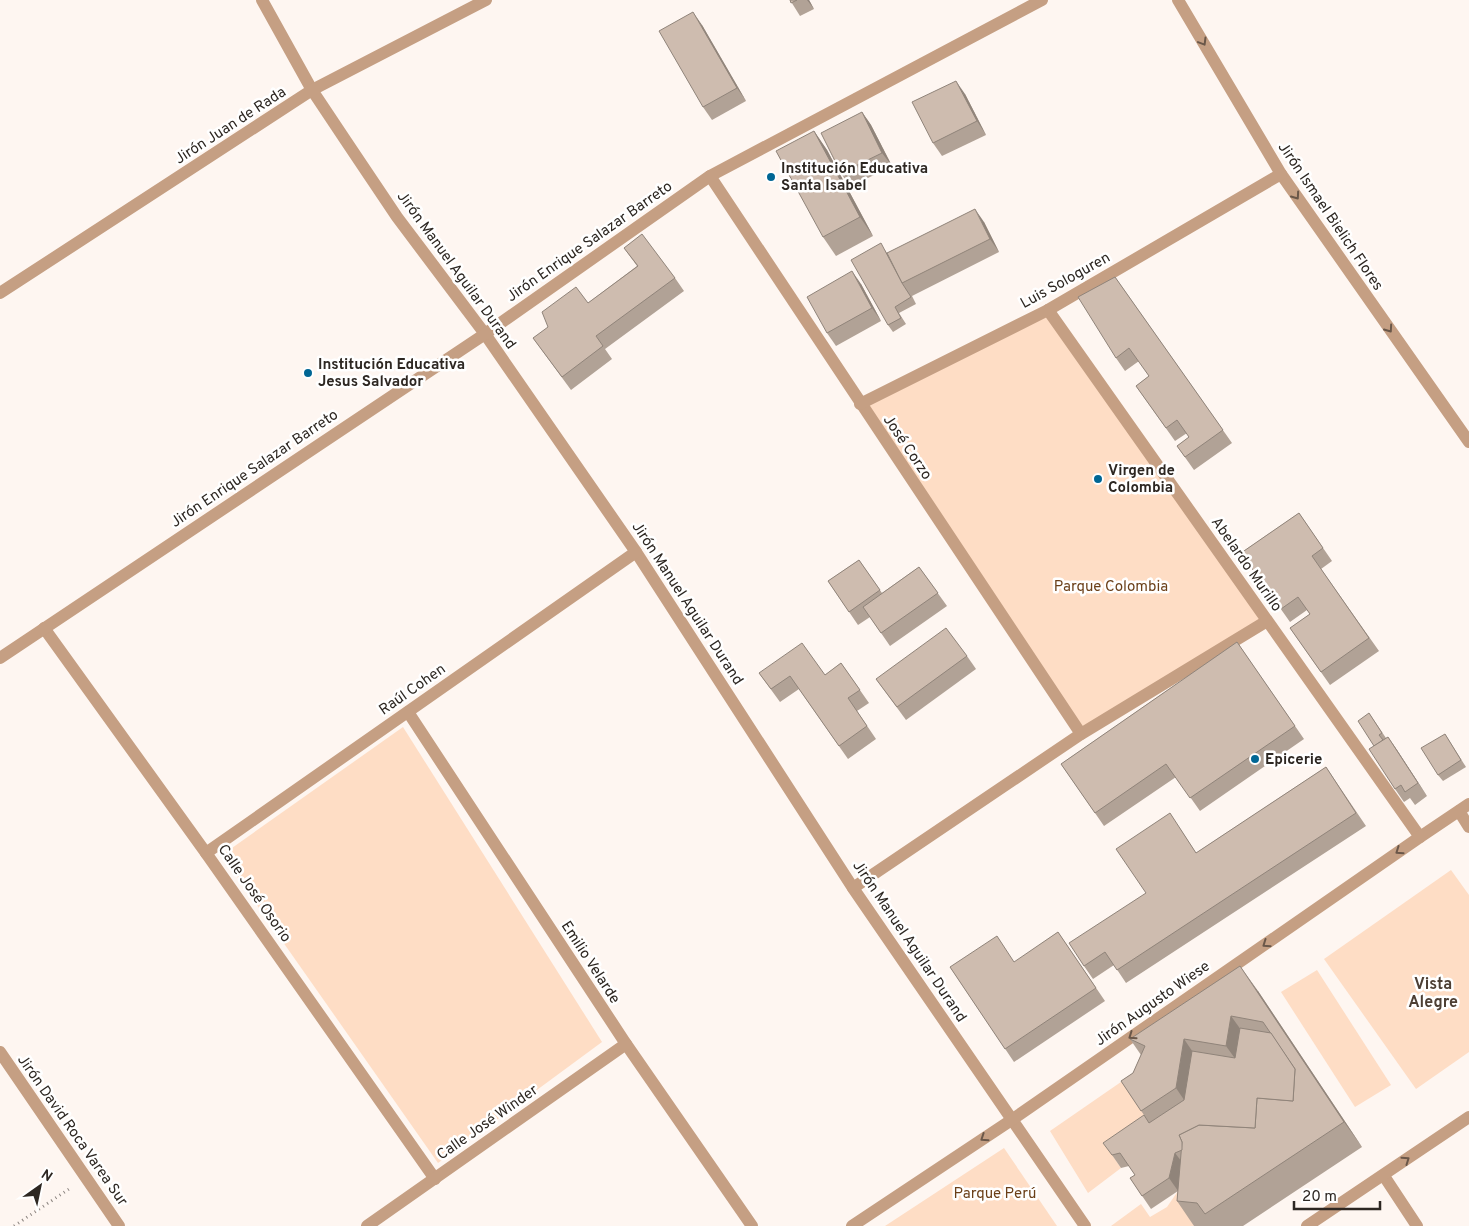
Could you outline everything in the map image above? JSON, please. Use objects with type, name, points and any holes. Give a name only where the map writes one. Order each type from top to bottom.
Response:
[{"type":"street","name":"Jirón Manuel Aguilar Durand","points":[[262,0],[312,90],[398,216],[485,334],[636,552],[853,888],[1085,1226]]},
{"type":"street","name":"Jirón Juan de Rada","points":[[0,293],[312,90],[486,0]]},
{"type":"street","name":"Jirón Enrique Salazar Barreto","points":[[0,658],[485,334],[710,176],[1042,0]]},
{"type":"street","name":"Jirón Ismael Bielich Flores","points":[[1178,0],[1281,174],[1469,442]]},
{"type":"street","name":"Luis Sologuren","points":[[860,404],[1048,310],[1281,174]]},
{"type":"street","name":"José Corzo","points":[[710,176],[1081,734]]},
{"type":"street","name":"Abelardo Murillo","points":[[1048,310],[1420,837]]},
{"type":"street","name":"Raúl Cohen","points":[[206,852],[636,552]]},
{"type":"street","points":[[853,888],[1081,734],[1267,621]]},
{"type":"street","name":"Calle José Osorio","points":[[44,628],[206,852],[435,1179]]},
{"type":"street","name":"Emilio Velarde","points":[[408,712],[626,1044],[752,1226]]},
{"type":"street","points":[[1464,808],[1469,827]]},
{"type":"street","name":"Jirón Augusto Wiese","points":[[852,1226],[1013,1119],[1464,808]]},
{"type":"street","name":"Calle José Winder","points":[[367,1226],[626,1044]]},
{"type":"street","name":"Jirón David Roca Varea Sur","points":[[0,1052],[119,1226]]},
{"type":"street","points":[[1307,1226],[1384,1176],[1469,1117]]},
{"type":"street","points":[[1384,1176],[1417,1226]]},
{"type":"path","points":[[14,1226],[86,1177]]},
{"type":"green space","name":"Parque Colombia","points":[[1048,310],[1267,621],[1081,734],[860,404]]},
{"type":"green space","points":[[403,727],[602,1042],[438,1163],[222,855]]},
{"type":"green space","points":[[1451,870],[1469,895],[1469,1052],[1416,1089],[1324,959]]},
{"type":"green space","points":[[1317,970],[1391,1085],[1355,1107],[1281,992]]},
{"type":"green space","points":[[1147,1064],[1153,1128],[1113,1156],[1121,1168],[1088,1193],[1050,1131]]},
{"type":"green space","name":"Parque Perú","points":[[1004,1148],[1057,1226],[885,1226]]},
{"type":"green space","points":[[1178,1191],[1194,1226],[1111,1226],[1141,1204],[1150,1217],[1167,1207]]},
{"type":"building","points":[[693,12],[737,88],[703,107],[659,31]]},
{"type":"building","points":[[956,81],[977,121],[933,143],[912,102]]},
{"type":"building","points":[[862,112],[882,153],[841,173],[821,133]]},
{"type":"building","points":[[814,131],[860,217],[823,237],[776,151]]},
{"type":"building","points":[[975,209],[990,239],[902,283],[887,253]]},
{"type":"building","points":[[642,234],[675,278],[596,336],[603,346],[562,377],[533,338],[548,327],[542,312],[576,287],[588,303],[638,266],[624,248]]},
{"type":"building","points":[[881,243],[911,297],[895,307],[901,318],[888,325],[851,260]]},
{"type":"building","points":[[852,271],[872,308],[827,333],[807,297]]},
{"type":"building","points":[[1115,277],[1223,430],[1185,457],[1177,446],[1189,437],[1177,420],[1166,428],[1136,386],[1149,376],[1129,348],[1116,358],[1078,297]]},
{"type":"building","points":[[1299,513],[1323,548],[1312,556],[1369,638],[1321,672],[1290,628],[1310,614],[1298,597],[1281,609],[1241,553]]},
{"type":"building","points":[[859,560],[880,590],[849,612],[828,581]]},
{"type":"building","points":[[919,567],[938,593],[881,633],[863,607]]},
{"type":"building","points":[[946,628],[967,656],[897,707],[876,679]]},
{"type":"building","points":[[1237,642],[1295,726],[1190,798],[1166,764],[1095,813],[1061,764]]},
{"type":"building","points":[[802,643],[825,675],[841,663],[860,690],[848,698],[867,726],[839,746],[790,676],[771,689],[759,673]]},
{"type":"building","points":[[1369,713],[1382,733],[1379,735],[1383,740],[1374,746],[1358,721]]},
{"type":"building","points":[[1445,734],[1461,760],[1438,775],[1421,748]]},
{"type":"building","points":[[1388,737],[1418,783],[1405,792],[1401,785],[1395,789],[1369,749]]},
{"type":"building","points":[[1326,767],[1356,813],[1117,970],[1105,952],[1084,966],[1069,943],[1146,893],[1116,849],[1170,813],[1196,853]]},
{"type":"building","points":[[1058,932],[1096,988],[1005,1049],[950,967],[997,936],[1014,962]]},
{"type":"building","points":[[1240,966],[1344,1122],[1205,1214],[1197,1203],[1177,1201],[1182,1142],[1179,1135],[1199,1125],[1255,1128],[1257,1098],[1293,1101],[1295,1069],[1263,1022],[1231,1016],[1226,1046],[1184,1039],[1176,1088],[1141,1111],[1121,1081],[1133,1073],[1145,1046],[1130,1039]]},
{"type":"building","points":[[1240,1028],[1271,1033],[1295,1069],[1293,1101],[1257,1098],[1255,1128],[1199,1125],[1179,1135],[1182,1142],[1182,1150],[1175,1153],[1169,1178],[1142,1196],[1130,1178],[1135,1175],[1120,1153],[1112,1155],[1103,1143],[1144,1115],[1149,1123],[1184,1100],[1192,1051],[1235,1058]]},
{"type":"place","name":"Institución Educativa Santa Isabel","points":[[771,177]]},
{"type":"place","name":"Institución Educativa Jesus Salvador","points":[[308,373]]},
{"type":"place","name":"Virgen de Colombia","points":[[1098,479]]},
{"type":"place","name":"Epicerie","points":[[1255,759]]},
{"type":"district","name":"Vista Alegre","points":[[1433,992]]}]
